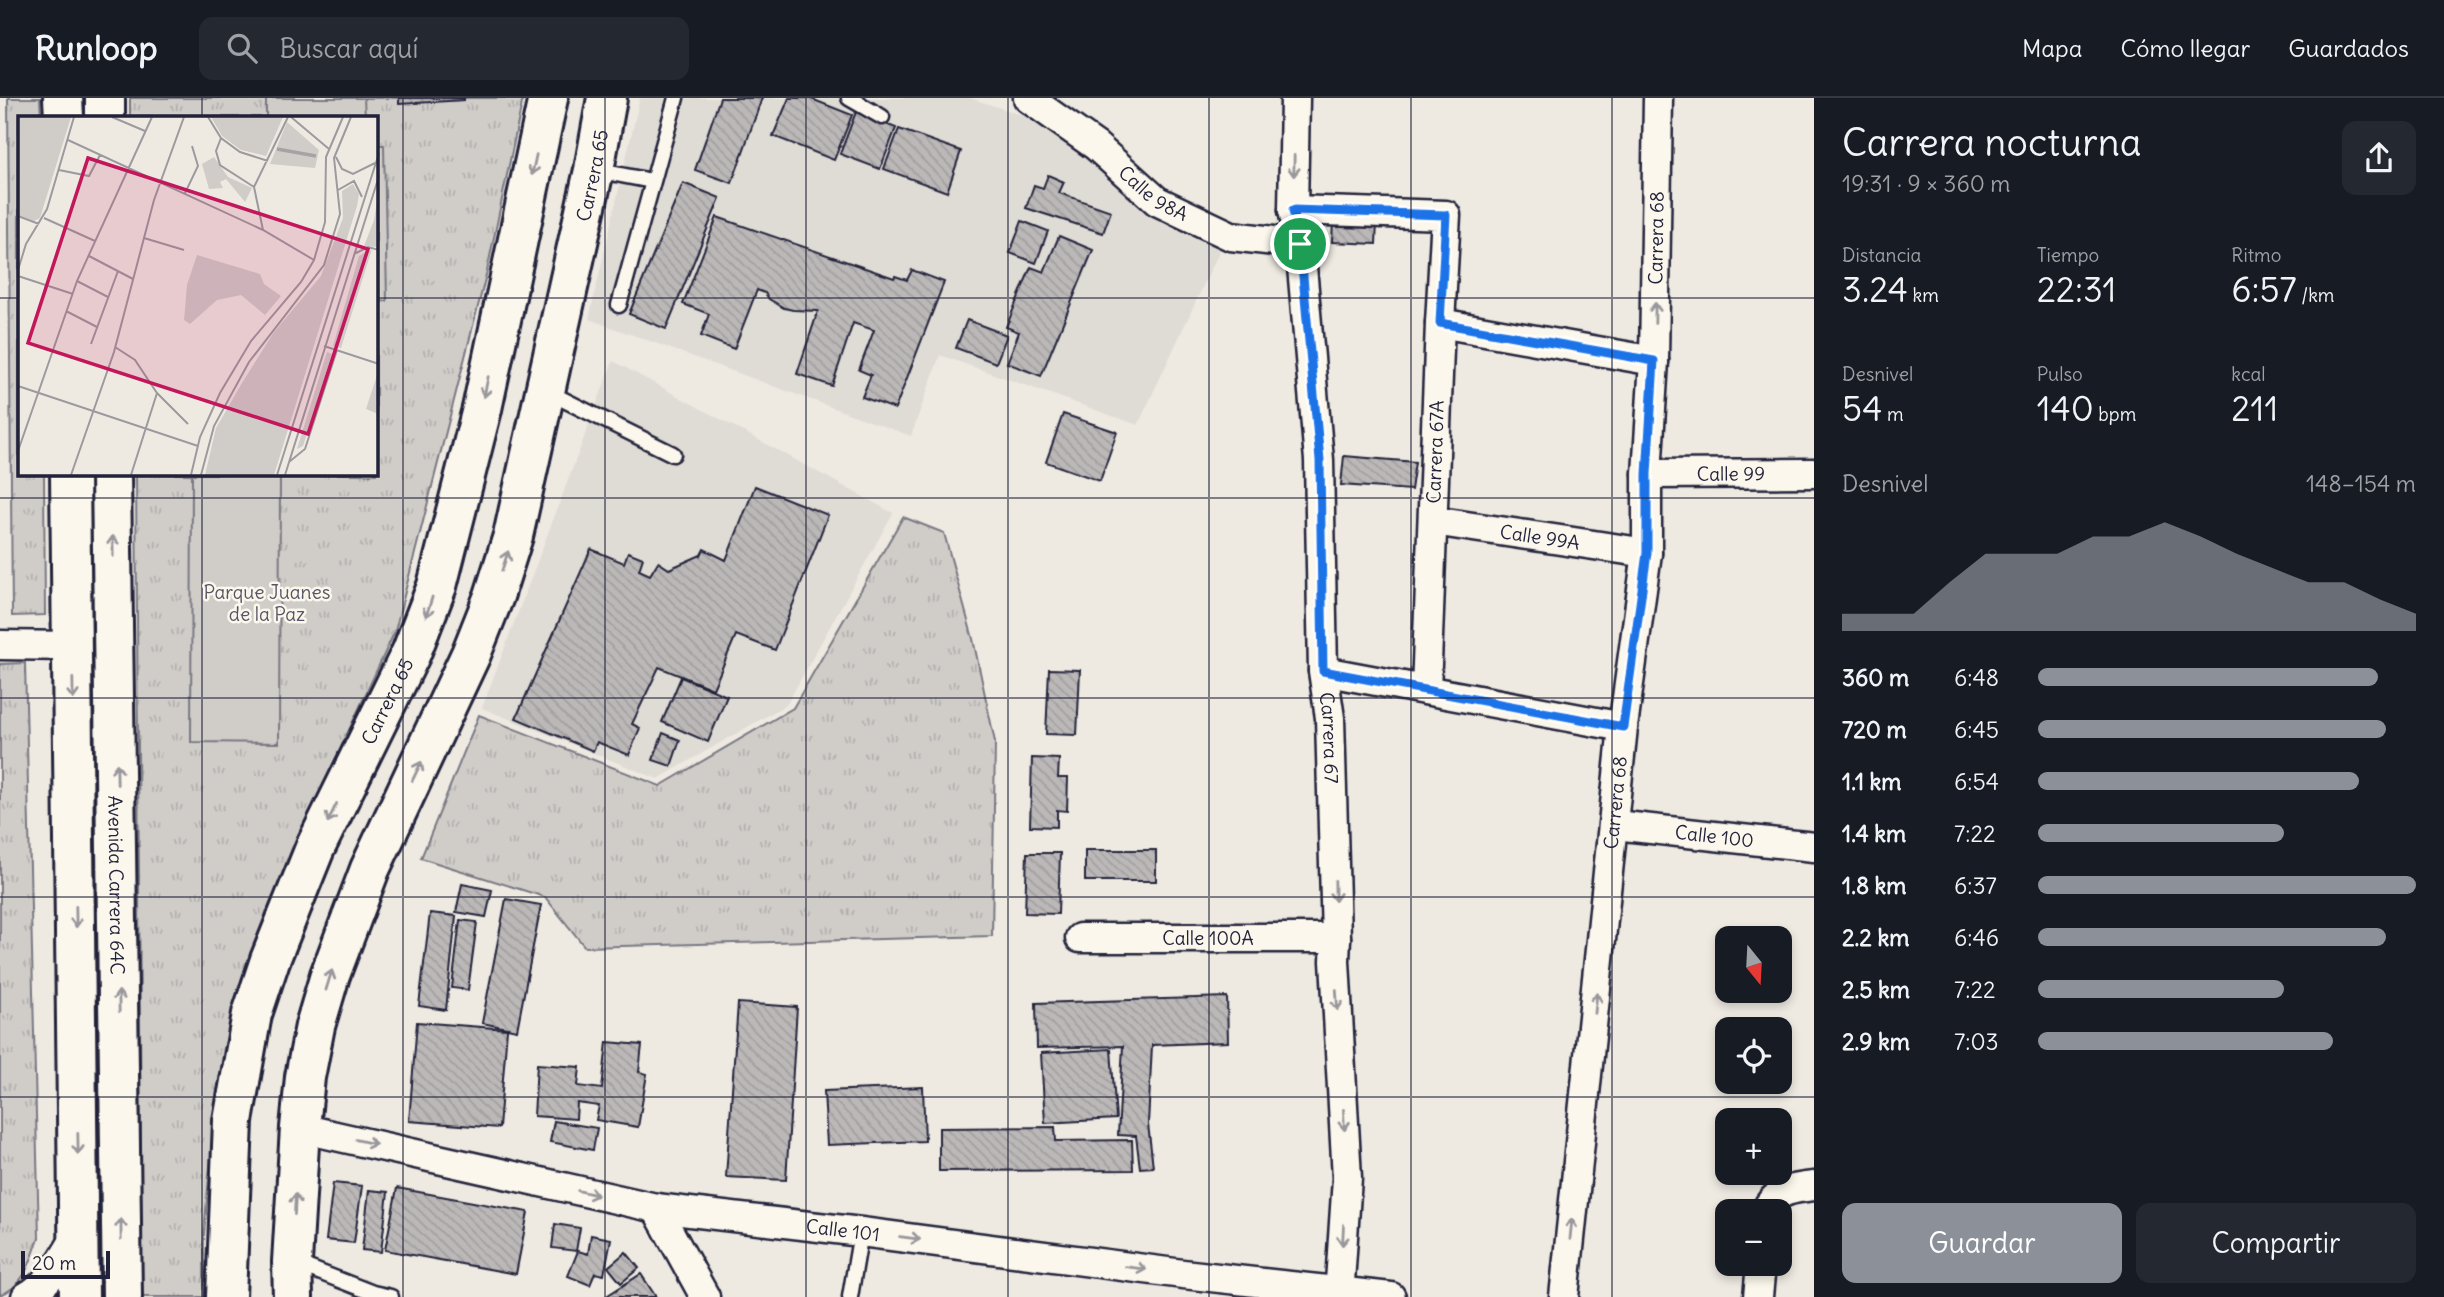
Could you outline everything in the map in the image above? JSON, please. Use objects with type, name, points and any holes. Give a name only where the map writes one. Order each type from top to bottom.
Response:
[{"type":"main road","points":[[63,98],[64,116]]},
{"type":"main road","points":[[105,98],[105,116]]},
{"type":"main road","name":"Carrera 65","points":[[226,1297],[233,1121],[252,1014],[315,848],[411,653],[437,586],[482,409],[548,98]]},
{"type":"main road","name":"Carrera 65","points":[[293,1279],[300,1128],[307,1064],[315,1026],[330,975],[370,869],[449,704],[494,596],[513,536],[594,170],[607,98]]},
{"type":"main road","points":[[70,476],[79,1297]]},
{"type":"main road","name":"Avenida Carrera 64C","points":[[111,476],[122,1297]]},
{"type":"street","name":"Calle 98A","points":[[1028,98],[1096,146],[1157,201],[1231,236],[1300,244]]},
{"type":"street","name":"Carrera 67","points":[[1295,98],[1293,210],[1300,244],[1320,460],[1323,671],[1330,718],[1335,961],[1346,1178],[1340,1294]]},
{"type":"street","name":"Carrera 68","points":[[1564,1297],[1615,825],[1623,727],[1647,553],[1647,474],[1654,361],[1658,98]]},
{"type":"street","name":"Carrera 67A","points":[[1293,210],[1446,215],[1426,690]]},
{"type":"street","points":[[1440,323],[1654,361]]},
{"type":"street","name":"Calle 99","points":[[1647,474],[1814,473]]},
{"type":"street","name":"Calle 99A","points":[[1433,521],[1647,553]]},
{"type":"street","points":[[0,645],[73,646]]},
{"type":"street","points":[[1323,671],[1623,727]]},
{"type":"street","name":"Calle 100","points":[[1615,825],[1814,847]]},
{"type":"street","name":"Calle 100A","points":[[1080,938],[1336,938]]},
{"type":"street","name":"Calle 101","points":[[300,1128],[656,1208],[862,1232],[1182,1285],[1391,1297]]},
{"type":"street","points":[[1778,1199],[1794,1188],[1814,1186]]},
{"type":"street","points":[[656,1208],[705,1297]]},
{"type":"street","points":[[26,1297],[53,1275],[79,1232]]},
{"type":"street","points":[[1758,1297],[1760,1276]]},
{"type":"lane","points":[[619,305],[676,98]]},
{"type":"lane","points":[[849,98],[882,117]]},
{"type":"lane","points":[[594,170],[652,181]]},
{"type":"lane","points":[[546,391],[673,453]]},
{"type":"lane","points":[[850,1297],[862,1232]]},
{"type":"lane","points":[[293,1279],[391,1297]]},
{"type":"shaded area","points":[[640,98],[970,98],[1025,116],[1227,235],[1138,425],[940,355],[911,436],[589,319]]},
{"type":"shaded area","points":[[613,361],[893,513],[787,704],[658,779],[482,708]]},
{"type":"green space","points":[[8,98],[40,98],[41,116],[18,116],[18,476],[44,476],[45,615],[12,616]]},
{"type":"green space","name":"Parque Juanes de la Paz","points":[[130,98],[523,98],[487,271],[395,631],[296,844],[242,978],[224,1048],[216,1101],[204,1233],[204,1297],[142,1297],[136,476],[378,476],[378,116],[130,116]]},
{"type":"green space","points":[[266,98],[364,98],[365,116],[266,116]]},
{"type":"green space","points":[[378,145],[384,145],[387,301],[378,302]]},
{"type":"green space","points":[[192,476],[280,476],[279,743],[191,742]]},
{"type":"green space","points":[[903,517],[944,533],[973,639],[995,742],[992,936],[585,947],[545,897],[421,858],[479,715],[660,786],[793,708]]},
{"type":"green space","points":[[25,663],[39,1238],[21,1279],[9,1291],[0,1295],[0,664]]},
{"type":"building","points":[[399,98],[464,98],[464,100],[399,104]]},
{"type":"building","points":[[720,98],[762,98],[732,183],[695,170]]},
{"type":"building","points":[[789,98],[809,98],[852,115],[834,160],[773,136]]},
{"type":"building","points":[[856,112],[896,128],[880,169],[840,154]]},
{"type":"building","points":[[899,129],[961,151],[947,192],[884,169]]},
{"type":"building","points":[[1048,175],[1064,182],[1059,193],[1111,211],[1103,233],[1026,208],[1034,185],[1043,188]]},
{"type":"building","points":[[683,183],[720,198],[666,329],[629,314]]},
{"type":"building","points":[[717,217],[894,278],[895,276],[907,280],[912,270],[944,282],[895,409],[862,397],[871,375],[859,370],[874,330],[853,323],[832,386],[797,374],[818,311],[784,308],[757,290],[734,349],[701,336],[709,314],[683,304]]},
{"type":"building","points":[[1333,220],[1377,222],[1376,244],[1332,242]]},
{"type":"building","points":[[1022,221],[1048,231],[1036,263],[1010,253]]},
{"type":"building","points":[[1059,236],[1093,250],[1041,376],[1007,363],[1019,332],[1006,327],[1031,267],[1044,272]]},
{"type":"building","points":[[967,320],[1007,335],[996,363],[956,348]]},
{"type":"building","points":[[1063,414],[1117,432],[1100,481],[1046,462]]},
{"type":"building","points":[[1344,456],[1415,462],[1411,490],[1341,485]]},
{"type":"building","points":[[755,486],[828,515],[775,650],[736,635],[713,689],[659,667],[632,724],[640,728],[629,755],[597,742],[593,751],[516,718],[591,549],[624,563],[628,552],[643,558],[639,570],[650,575],[658,562],[669,569],[701,555],[704,549],[726,560]]},
{"type":"building","points":[[1049,669],[1080,670],[1077,735],[1046,734]]},
{"type":"building","points":[[681,677],[727,696],[708,742],[662,722]]},
{"type":"building","points":[[663,733],[680,740],[671,766],[653,760]]},
{"type":"building","points":[[1032,758],[1059,759],[1058,778],[1068,778],[1067,811],[1057,810],[1057,827],[1030,826]]},
{"type":"building","points":[[1085,850],[1156,850],[1156,881],[1085,881]]},
{"type":"building","points":[[1027,853],[1060,853],[1058,914],[1025,913]]},
{"type":"building","points":[[462,884],[492,890],[486,917],[456,912]]},
{"type":"building","points":[[506,899],[541,905],[517,1030],[482,1023]]},
{"type":"building","points":[[430,913],[456,916],[446,1010],[419,1006]]},
{"type":"building","points":[[460,920],[477,922],[468,990],[452,988]]},
{"type":"building","points":[[1227,997],[1228,1042],[1152,1045],[1148,1124],[1153,1167],[1140,1168],[1136,1136],[1118,1135],[1123,1046],[1037,1048],[1036,1003]]},
{"type":"building","points":[[738,1003],[797,1007],[786,1180],[726,1177]]},
{"type":"building","points":[[417,1022],[507,1029],[499,1128],[409,1121]]},
{"type":"building","points":[[607,1042],[642,1045],[639,1072],[647,1074],[638,1127],[596,1120],[599,1106],[577,1103],[576,1119],[534,1116],[537,1064],[580,1067],[578,1086],[602,1089]]},
{"type":"building","points":[[1111,1049],[1116,1119],[1045,1123],[1041,1053]]},
{"type":"building","points":[[923,1087],[925,1141],[827,1145],[824,1091]]},
{"type":"building","points":[[554,1121],[597,1128],[593,1150],[550,1142]]},
{"type":"building","points":[[1055,1127],[1056,1141],[1132,1140],[1133,1170],[939,1171],[939,1128]]},
{"type":"building","points":[[333,1183],[362,1186],[354,1243],[326,1240]]},
{"type":"building","points":[[397,1188],[528,1212],[516,1274],[385,1250]]},
{"type":"building","points":[[369,1190],[388,1192],[381,1252],[362,1250]]},
{"type":"building","points":[[555,1224],[580,1228],[576,1251],[552,1248]]},
{"type":"building","points":[[591,1235],[611,1239],[604,1275],[595,1273],[590,1285],[568,1276],[578,1251],[588,1254]]},
{"type":"building","points":[[626,1252],[639,1268],[621,1283],[608,1267]]},
{"type":"building","points":[[641,1274],[656,1297],[605,1297]]},
{"type":"route","points":[[1293,210],[1446,215],[1440,323],[1654,361],[1647,474],[1647,553],[1623,727],[1323,671],[1320,460],[1300,244],[1293,210]]}]
